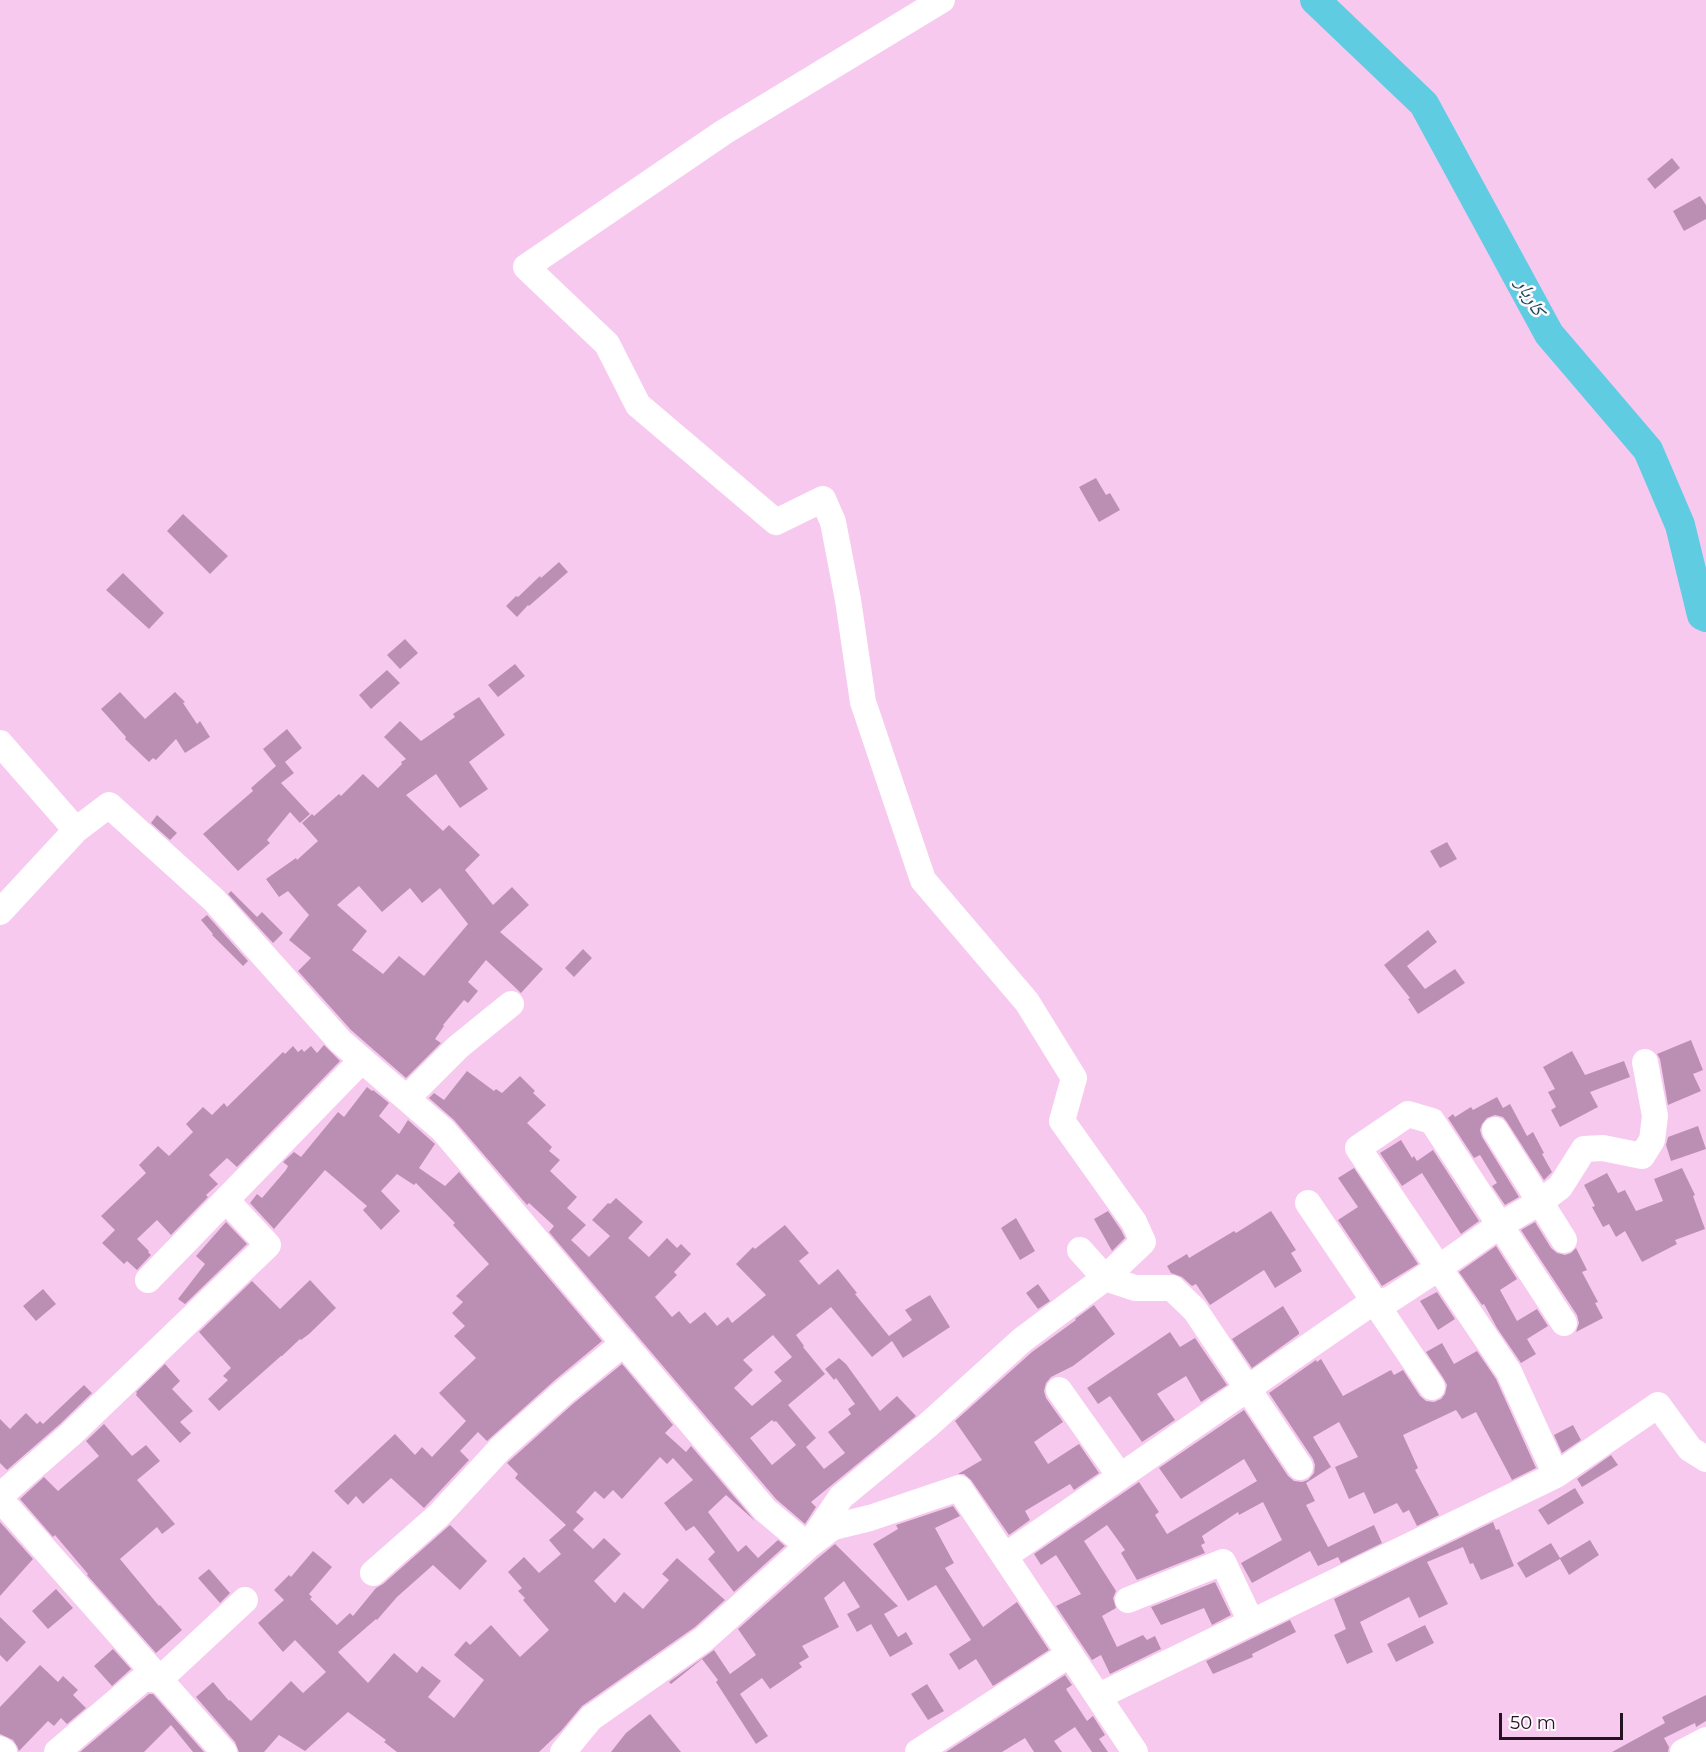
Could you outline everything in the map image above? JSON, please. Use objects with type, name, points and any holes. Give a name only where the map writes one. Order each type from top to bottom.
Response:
[{"type":"street","points":[[808,1546],[841,1497],[927,1426],[1022,1340],[1106,1278],[1143,1242],[1134,1222],[1062,1121],[1074,1078],[1027,1002],[923,880],[863,702],[848,600],[833,522],[823,499],[776,522],[638,405],[607,344],[526,267],[724,132],[942,0]]},
{"type":"street","points":[[0,743],[76,830]]},
{"type":"street","points":[[0,912],[76,830],[110,805],[214,900],[340,1041],[443,1130],[765,1510],[808,1546]]},
{"type":"street","points":[[407,1098],[458,1047],[511,1004]]},
{"type":"street","points":[[148,1280],[362,1060]]},
{"type":"street","points":[[1005,1556],[1367,1306],[1391,1299],[1500,1225],[1540,1202],[1560,1187],[1584,1149],[1604,1148],[1642,1156],[1652,1140],[1654,1116],[1645,1062]]},
{"type":"street","points":[[1556,1475],[1509,1372],[1358,1148],[1408,1113],[1432,1121],[1564,1323]]},
{"type":"street","points":[[1495,1130],[1564,1240]]},
{"type":"street","points":[[224,1752],[0,1497],[70,1435],[268,1245],[225,1200]]},
{"type":"street","points":[[1308,1203],[1432,1387]]},
{"type":"street","points":[[1080,1250],[1106,1278],[1135,1288],[1172,1288],[1195,1310],[1300,1467]]},
{"type":"street","points":[[373,1573],[439,1515],[500,1449],[624,1343]]},
{"type":"street","points":[[1059,1390],[1120,1476]]},
{"type":"street","points":[[1099,1696],[1556,1475],[1658,1405],[1690,1449],[1706,1459]]},
{"type":"street","points":[[562,1752],[591,1718],[704,1638],[808,1546],[833,1527],[870,1518],[960,1488],[1135,1752]]},
{"type":"street","points":[[1128,1600],[1223,1562],[1251,1622]]},
{"type":"street","points":[[159,1680],[246,1600]]},
{"type":"street","points":[[918,1752],[1070,1654]]},
{"type":"street","points":[[57,1752],[144,1678],[159,1680]]},
{"type":"street","points":[[1683,1752],[1706,1740]]},
{"type":"street","points":[[0,1749],[4,1752]]},
{"type":"building","points":[[1672,158],[1680,168],[1655,189],[1647,179]]},
{"type":"building","points":[[1700,196],[1706,205],[1706,219],[1684,231],[1673,211]]},
{"type":"building","points":[[1096,478],[1106,495],[1110,493],[1120,510],[1099,522],[1079,487]]},
{"type":"building","points":[[183,514],[228,556],[210,574],[167,531]]},
{"type":"building","points":[[559,562],[568,572],[517,617],[506,606]]},
{"type":"building","points":[[123,573],[164,613],[149,629],[106,590]]},
{"type":"building","points":[[405,639],[418,653],[400,669],[387,655]]},
{"type":"building","points":[[515,664],[525,676],[498,697],[488,685]]},
{"type":"building","points":[[387,670],[400,683],[371,709],[359,695]]},
{"type":"building","points":[[120,692],[145,719],[175,692],[185,702],[183,703],[197,724],[200,721],[210,737],[185,753],[176,739],[156,760],[153,758],[149,762],[125,739],[126,737],[101,709]]},
{"type":"building","points":[[479,697],[505,735],[469,762],[488,789],[460,808],[436,774],[406,795],[443,831],[449,825],[480,855],[465,870],[493,905],[512,887],[529,905],[500,932],[543,969],[521,993],[486,960],[468,982],[478,991],[468,1003],[464,1000],[443,1025],[435,1039],[441,1043],[406,1078],[351,1030],[298,971],[311,958],[289,940],[309,915],[288,891],[279,897],[266,879],[296,858],[297,860],[318,841],[302,823],[312,814],[314,816],[339,794],[341,796],[363,774],[378,788],[402,764],[401,762],[406,759],[384,737],[400,721],[421,741],[455,717],[453,714]],"holes":[[[359,886],[382,912],[410,888],[422,903],[440,888],[468,924],[424,976],[399,956],[383,974],[352,950],[367,931],[337,905]]]},
{"type":"building","points":[[287,729],[302,748],[285,762],[294,773],[281,783],[310,814],[300,823],[290,812],[267,840],[270,843],[238,871],[203,834],[253,791],[251,788],[276,766],[263,749]]},
{"type":"building","points":[[157,815],[177,833],[170,840],[151,823]]},
{"type":"building","points":[[1447,842],[1457,859],[1440,868],[1430,851]]},
{"type":"building","points":[[231,891],[257,917],[262,912],[283,933],[273,943],[228,894]]},
{"type":"building","points":[[207,915],[248,961],[243,966],[212,935],[201,920]]},
{"type":"building","points":[[1428,930],[1437,942],[1407,966],[1425,989],[1455,969],[1465,983],[1418,1014],[1408,999],[1410,998],[1384,965]]},
{"type":"building","points":[[583,949],[592,958],[574,977],[565,968]]},
{"type":"building","points":[[1691,1040],[1703,1070],[1693,1074],[1701,1091],[1668,1105],[1660,1059],[1657,1054]]},
{"type":"building","points":[[324,1045],[340,1061],[237,1167],[227,1158],[209,1175],[218,1184],[171,1235],[157,1220],[137,1239],[151,1255],[137,1270],[127,1261],[124,1264],[102,1243],[115,1230],[101,1216],[146,1173],[139,1165],[158,1146],[169,1156],[193,1132],[186,1124],[203,1107],[212,1115],[224,1103],[227,1107],[283,1052],[285,1054],[293,1046],[298,1052],[302,1049],[304,1052],[311,1046],[317,1053]]},
{"type":"building","points":[[1572,1051],[1585,1075],[1624,1061],[1630,1077],[1590,1092],[1598,1107],[1560,1127],[1551,1110],[1556,1107],[1548,1092],[1555,1089],[1543,1067]]},
{"type":"building","points":[[467,1071],[494,1091],[496,1089],[502,1093],[520,1076],[546,1105],[527,1123],[552,1147],[549,1151],[560,1160],[550,1171],[577,1197],[567,1208],[586,1225],[571,1240],[589,1257],[610,1236],[592,1220],[616,1198],[643,1222],[628,1238],[649,1257],[667,1238],[677,1248],[681,1244],[691,1254],[674,1272],[677,1275],[655,1297],[672,1317],[679,1311],[690,1324],[705,1312],[717,1326],[728,1317],[732,1323],[766,1295],[736,1264],[753,1247],[755,1249],[785,1225],[809,1253],[799,1261],[819,1285],[838,1269],[889,1336],[912,1320],[905,1310],[930,1295],[950,1327],[903,1358],[892,1341],[872,1357],[831,1307],[796,1335],[825,1374],[788,1405],[816,1438],[806,1447],[824,1469],[845,1453],[828,1432],[851,1414],[848,1409],[855,1404],[836,1378],[834,1380],[825,1369],[839,1358],[846,1364],[880,1411],[897,1396],[916,1416],[811,1502],[816,1507],[805,1524],[776,1499],[549,1232],[554,1226],[529,1203],[527,1205],[454,1120],[429,1098],[434,1093],[444,1100]],"holes":[[[773,1335],[792,1357],[774,1372],[782,1381],[752,1406],[734,1388],[753,1370],[743,1360]],[[772,1420],[776,1421],[796,1445],[772,1465],[750,1438]]]},
{"type":"building","points":[[367,1087],[389,1103],[379,1116],[399,1134],[408,1120],[435,1144],[419,1168],[445,1186],[459,1172],[602,1341],[487,1441],[478,1432],[460,1451],[469,1460],[424,1508],[391,1478],[363,1504],[356,1496],[348,1505],[334,1491],[395,1434],[415,1455],[422,1447],[432,1457],[466,1421],[439,1393],[476,1358],[454,1336],[465,1326],[452,1313],[463,1302],[456,1296],[489,1264],[453,1225],[455,1223],[416,1183],[414,1185],[397,1174],[381,1191],[400,1211],[381,1230],[363,1210],[367,1206],[325,1170],[274,1229],[250,1203],[257,1194],[262,1198],[286,1170],[288,1166],[283,1162],[294,1152],[301,1157],[338,1112],[344,1117]]},
{"type":"building","points":[[1497,1097],[1503,1108],[1510,1104],[1527,1136],[1533,1132],[1552,1172],[1544,1180],[1503,1117],[1495,1115],[1487,1118],[1480,1130],[1482,1137],[1519,1197],[1505,1205],[1492,1186],[1497,1183],[1480,1155],[1474,1158],[1448,1118],[1453,1114],[1455,1117],[1471,1107],[1473,1110]]},
{"type":"building","points":[[1698,1126],[1706,1149],[1671,1161],[1666,1145],[1668,1137]]},
{"type":"building","points":[[1401,1140],[1412,1158],[1414,1156],[1417,1161],[1433,1150],[1479,1221],[1461,1234],[1422,1173],[1402,1186],[1380,1153]]},
{"type":"building","points":[[1354,1168],[1418,1264],[1382,1286],[1338,1220],[1358,1207],[1338,1178]]},
{"type":"building","points":[[1682,1168],[1695,1195],[1693,1196],[1705,1229],[1675,1240],[1677,1244],[1642,1262],[1625,1231],[1616,1237],[1609,1224],[1603,1227],[1584,1185],[1607,1173],[1618,1193],[1625,1190],[1636,1211],[1663,1201],[1654,1179]]},
{"type":"building","points":[[1108,1211],[1125,1238],[1112,1251],[1094,1219]]},
{"type":"building","points":[[1271,1211],[1296,1250],[1291,1253],[1302,1271],[1275,1288],[1264,1270],[1210,1305],[1196,1284],[1192,1286],[1182,1277],[1171,1273],[1167,1266],[1187,1254],[1189,1258]]},
{"type":"building","points":[[1016,1218],[1035,1251],[1020,1260],[1001,1228]]},
{"type":"building","points":[[226,1222],[247,1244],[185,1304],[178,1299],[205,1264],[196,1256]]},
{"type":"building","points":[[1535,1222],[1551,1248],[1557,1253],[1565,1255],[1576,1248],[1587,1270],[1582,1272],[1598,1302],[1595,1303],[1603,1318],[1576,1332],[1579,1323],[1577,1315],[1521,1230]]},
{"type":"building","points":[[1496,1246],[1517,1279],[1500,1290],[1517,1321],[1537,1309],[1548,1326],[1527,1339],[1536,1354],[1521,1363],[1484,1304],[1482,1305],[1459,1272]]},
{"type":"building","points":[[310,1280],[336,1308],[219,1411],[208,1399],[228,1380],[223,1376],[231,1368],[199,1332],[252,1281],[280,1309]]},
{"type":"building","points":[[1038,1284],[1050,1301],[1038,1309],[1026,1293]]},
{"type":"building","points":[[43,1289],[56,1304],[36,1321],[23,1306]]},
{"type":"building","points":[[1437,1292],[1455,1319],[1438,1330],[1420,1301]]},
{"type":"building","points":[[1094,1305],[1115,1334],[1073,1366],[1051,1377],[1046,1383],[1044,1391],[1046,1398],[1063,1422],[1034,1442],[1048,1464],[1079,1444],[1099,1473],[1074,1490],[1070,1484],[1025,1511],[1030,1520],[1009,1535],[971,1480],[964,1474],[958,1474],[982,1460],[955,1421],[1032,1352]]},
{"type":"building","points":[[1283,1306],[1299,1334],[1252,1368],[1232,1339]]},
{"type":"building","points":[[1170,1332],[1180,1347],[1195,1338],[1227,1385],[1201,1402],[1186,1376],[1157,1394],[1175,1420],[1142,1442],[1110,1396],[1098,1404],[1087,1388]]},
{"type":"building","points":[[1442,1343],[1454,1364],[1477,1351],[1496,1379],[1536,1468],[1512,1480],[1476,1412],[1462,1419],[1456,1410],[1403,1435],[1418,1468],[1415,1470],[1439,1515],[1417,1526],[1409,1510],[1403,1513],[1397,1503],[1374,1514],[1364,1492],[1349,1499],[1335,1467],[1358,1457],[1339,1422],[1313,1437],[1331,1467],[1306,1483],[1315,1501],[1306,1505],[1328,1547],[1374,1525],[1382,1543],[1341,1563],[1338,1557],[1318,1566],[1310,1551],[1252,1583],[1241,1563],[1282,1540],[1263,1502],[1239,1515],[1238,1512],[1202,1536],[1205,1543],[1201,1545],[1205,1553],[1137,1580],[1121,1553],[1125,1550],[1107,1525],[1084,1541],[1116,1591],[1113,1598],[1116,1608],[1102,1616],[1117,1647],[1143,1635],[1147,1640],[1155,1636],[1161,1649],[1110,1674],[1101,1655],[1092,1660],[1056,1606],[1081,1594],[1056,1555],[1041,1565],[1034,1554],[1139,1482],[1159,1512],[1155,1515],[1167,1534],[1257,1481],[1244,1459],[1181,1499],[1159,1468],[1244,1410],[1288,1476],[1294,1481],[1308,1480],[1314,1473],[1313,1459],[1269,1393],[1316,1360],[1317,1362],[1321,1359],[1343,1396],[1391,1370],[1394,1375],[1403,1370],[1420,1396],[1426,1401],[1434,1402],[1445,1394],[1447,1385],[1426,1352]]},
{"type":"building","points":[[165,1364],[180,1381],[172,1389],[193,1411],[180,1422],[191,1433],[180,1443],[136,1395],[136,1392]]},
{"type":"building","points":[[622,1364],[673,1425],[665,1433],[686,1452],[691,1446],[755,1521],[726,1495],[708,1512],[738,1552],[746,1545],[758,1558],[778,1540],[785,1546],[734,1592],[708,1559],[715,1552],[694,1526],[686,1531],[664,1503],[693,1480],[673,1458],[667,1464],[660,1457],[622,1499],[613,1490],[604,1499],[595,1491],[576,1512],[584,1519],[573,1530],[593,1549],[604,1538],[621,1554],[594,1581],[615,1603],[624,1592],[643,1609],[669,1580],[662,1574],[677,1558],[725,1600],[695,1627],[582,1706],[539,1752],[397,1752],[384,1742],[386,1740],[348,1712],[305,1751],[279,1735],[264,1752],[239,1752],[235,1742],[196,1697],[213,1682],[251,1721],[291,1681],[303,1693],[326,1672],[295,1640],[283,1652],[258,1623],[284,1600],[274,1590],[289,1575],[291,1577],[313,1551],[332,1567],[309,1594],[312,1597],[310,1599],[337,1625],[350,1613],[353,1616],[376,1588],[450,1525],[487,1561],[460,1590],[433,1565],[397,1597],[377,1620],[338,1652],[368,1683],[394,1653],[417,1673],[422,1666],[441,1681],[428,1697],[454,1718],[484,1680],[454,1655],[466,1641],[470,1645],[491,1625],[520,1657],[549,1630],[523,1600],[525,1598],[518,1591],[522,1588],[508,1572],[524,1557],[539,1573],[561,1554],[549,1540],[566,1525],[515,1478],[518,1474],[507,1463]]},
{"type":"building","points":[[84,1385],[92,1393],[7,1470],[0,1463],[0,1419],[10,1429],[26,1413],[37,1424],[40,1421],[43,1424]]},
{"type":"building","points":[[104,1424],[132,1456],[146,1445],[160,1461],[137,1480],[175,1524],[162,1534],[157,1527],[120,1559],[182,1630],[156,1653],[55,1535],[53,1537],[20,1499],[44,1477],[58,1491],[99,1456],[86,1441]]},
{"type":"building","points":[[1573,1425],[1581,1440],[1562,1453],[1554,1435]]},
{"type":"building","points":[[1611,1455],[1618,1465],[1582,1487],[1577,1479]]},
{"type":"building","points":[[1575,1488],[1584,1503],[1548,1525],[1538,1510]]},
{"type":"building","points":[[953,1506],[960,1516],[935,1528],[954,1563],[945,1568],[983,1627],[1017,1602],[1049,1650],[993,1686],[976,1659],[959,1670],[949,1654],[971,1640],[936,1585],[908,1601],[873,1544],[898,1529],[896,1525]]},
{"type":"building","points":[[0,1522],[33,1559],[0,1596]]},
{"type":"building","points":[[1493,1522],[1496,1530],[1499,1529],[1514,1566],[1481,1580],[1473,1563],[1470,1564],[1463,1547],[1427,1562],[1448,1604],[1419,1618],[1409,1597],[1360,1622],[1373,1652],[1347,1664],[1334,1635],[1346,1629],[1334,1599]]},
{"type":"building","points":[[1590,1540],[1599,1555],[1569,1575],[1560,1559],[1526,1578],[1517,1563],[1551,1543],[1560,1558]]},
{"type":"building","points":[[835,1544],[898,1606],[884,1614],[898,1637],[906,1632],[913,1644],[890,1657],[871,1624],[857,1632],[847,1614],[860,1607],[844,1581],[824,1598],[839,1627],[802,1646],[809,1657],[799,1663],[802,1667],[770,1689],[762,1678],[740,1694],[768,1736],[756,1744],[716,1682],[718,1680],[702,1659],[671,1684],[669,1682],[714,1650],[730,1674],[756,1655],[738,1629]]},
{"type":"building","points":[[209,1569],[230,1593],[220,1603],[198,1578]]},
{"type":"building","points":[[1215,1582],[1231,1615],[1212,1625],[1204,1608],[1161,1625],[1151,1607]]},
{"type":"building","points":[[56,1589],[73,1608],[48,1629],[32,1611]]},
{"type":"building","points":[[0,1617],[26,1642],[7,1662],[0,1655]]},
{"type":"building","points":[[1290,1620],[1296,1632],[1252,1654],[1253,1657],[1213,1674],[1206,1661]]},
{"type":"building","points":[[1425,1625],[1434,1643],[1396,1662],[1387,1644]]},
{"type":"building","points":[[113,1649],[131,1669],[112,1686],[94,1666]]},
{"type":"building","points":[[40,1665],[58,1682],[63,1676],[78,1690],[73,1695],[86,1708],[67,1724],[61,1718],[54,1726],[48,1721],[19,1751],[13,1740],[0,1734],[0,1707]]},
{"type":"building","points":[[1065,1675],[1072,1685],[1066,1689],[1087,1721],[1093,1716],[1105,1735],[1099,1739],[1108,1752],[1092,1752],[1075,1727],[1054,1741],[1062,1752],[1034,1752],[1025,1738],[1002,1752],[946,1752]]},
{"type":"building","points":[[927,1684],[944,1711],[928,1720],[911,1694]]},
{"type":"building","points":[[149,1694],[153,1694],[204,1752],[193,1752],[171,1725],[144,1752],[80,1752]]},
{"type":"building","points":[[1706,1695],[1706,1721],[1696,1727],[1695,1723],[1664,1738],[1669,1747],[1668,1752],[1612,1752],[1665,1723],[1662,1717]]},
{"type":"building","points":[[650,1714],[681,1752],[611,1752],[626,1733]]},
{"type":"waterway","name":"کاربار","points":[[1315,0],[1424,104],[1549,334],[1648,450],[1680,525],[1702,615],[1706,617]]}]
